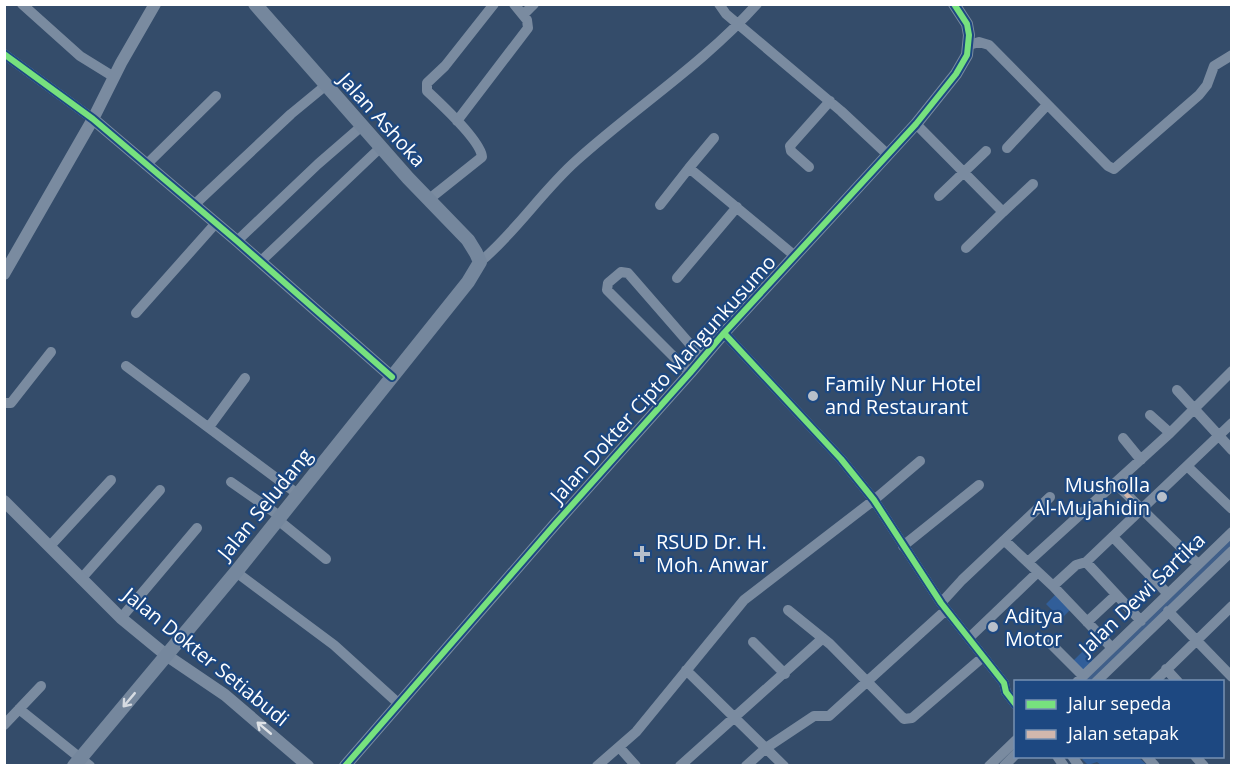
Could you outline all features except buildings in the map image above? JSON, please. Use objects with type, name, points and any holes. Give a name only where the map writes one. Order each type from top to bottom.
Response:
[{"type":"main road","name":"Jalan Ashoka","points":[[255,4],[325,86],[363,125],[428,200],[468,240],[480,262]]},
{"type":"main road","name":"Jalan Seludang","points":[[82,763],[166,655],[299,495],[468,282],[480,262]]},
{"type":"street","points":[[22,4],[80,56],[114,77]]},
{"type":"street","points":[[4,274],[93,119],[155,4]]},
{"type":"street","points":[[428,200],[482,157],[480,148],[428,91],[427,83],[445,66],[494,4]]},
{"type":"street","points":[[457,121],[528,28],[528,24],[514,4]]},
{"type":"street","points":[[522,15],[534,4]]},
{"type":"street","points":[[719,4],[887,154]]},
{"type":"street","points":[[480,262],[495,249],[577,160],[689,70],[739,24],[757,4]]},
{"type":"street","points":[[954,4],[967,24],[969,45],[979,42],[989,45],[1108,166],[1114,169],[1199,95],[1208,85],[1214,66],[1232,55]]},
{"type":"street","name":"Jalan Dokter Cipto Mangunkusumo","points":[[345,765],[724,333],[916,124],[957,74],[967,55],[969,45]]},
{"type":"street","points":[[4,54],[93,119],[392,377]]},
{"type":"street","points":[[194,205],[291,114],[325,86]]},
{"type":"street","points":[[146,165],[216,96]]},
{"type":"street","points":[[809,167],[791,151],[790,146],[830,101]]},
{"type":"street","points":[[1007,148],[1047,105]]},
{"type":"street","points":[[916,124],[1003,212]]},
{"type":"street","points":[[237,241],[363,125]]},
{"type":"street","points":[[660,205],[714,138]]},
{"type":"street","points":[[260,262],[381,147]]},
{"type":"street","points":[[939,196],[986,151]]},
{"type":"street","points":[[689,168],[795,256]]},
{"type":"street","points":[[966,248],[1033,184]]},
{"type":"street","points":[[677,278],[737,207]]},
{"type":"street","points":[[136,313],[216,224]]},
{"type":"street","points":[[690,374],[607,290],[608,283],[621,272],[628,273],[702,358]]},
{"type":"street","points":[[724,333],[841,459],[874,500],[943,607],[1004,683],[1014,689]]},
{"type":"street","points":[[4,403],[11,404],[51,352]]},
{"type":"street","points":[[126,366],[299,495]]},
{"type":"street","points":[[1028,562],[1116,484],[1232,371]]},
{"type":"street","points":[[208,427],[245,378]]},
{"type":"street","points":[[1177,390],[1232,450]]},
{"type":"street","points":[[1150,415],[1170,433]]},
{"type":"street","points":[[1053,586],[1076,565],[1086,562],[1232,423]]},
{"type":"street","points":[[1123,438],[1141,460]]},
{"type":"street","points":[[597,765],[636,732],[744,600],[874,500],[920,461]]},
{"type":"street","points":[[1186,466],[1232,509]]},
{"type":"street","points":[[50,546],[111,480]]},
{"type":"street","points":[[231,482],[326,559]]},
{"type":"street","points":[[1116,484],[1198,564]]},
{"type":"street","points":[[903,546],[979,485]]},
{"type":"street","points":[[81,579],[160,490]]},
{"type":"street","points":[[746,765],[766,748],[814,716],[829,716],[943,607],[962,580],[1050,496]]},
{"type":"street","name":"Jalan Dokter Setiabudi","points":[[4,501],[121,618],[166,655],[225,695],[309,765]]},
{"type":"street","points":[[121,618],[197,528]]},
{"type":"street","name":"Jalan Dewi Sartika","points":[[1080,679],[1232,532]]},
{"type":"street","points":[[1113,537],[1168,594]]},
{"type":"street","points":[[1005,541],[1053,586],[1112,648]]},
{"type":"street","points":[[1097,680],[1168,611],[1230,557],[1217,547]]},
{"type":"street","points":[[1086,562],[1141,621]]},
{"type":"street","points":[[236,572],[334,645],[398,703]]},
{"type":"street","points":[[969,638],[1038,572]]},
{"type":"street","points":[[1087,622],[1116,595]]},
{"type":"street","points":[[1155,680],[1232,606]]},
{"type":"street","points":[[788,610],[823,638],[866,680],[900,718],[908,720],[983,657]]},
{"type":"street","points":[[1168,611],[1232,677]]},
{"type":"street","points":[[680,765],[823,638]]},
{"type":"street","points":[[753,642],[785,674]]},
{"type":"street","points":[[1049,642],[1080,679]]},
{"type":"street","points":[[1166,669],[1177,680]]},
{"type":"street","points":[[686,670],[784,765]]},
{"type":"street","points":[[1004,683],[1006,692],[1014,702]]},
{"type":"street","points":[[4,725],[41,686]]},
{"type":"street","points":[[19,709],[82,763]]},
{"type":"street","points":[[989,765],[1014,742]]},
{"type":"street","points":[[619,747],[636,765]]},
{"type":"shaded area","points":[[1056,594],[1071,609],[1061,619],[1046,604]]},
{"type":"shaded area","points":[[1084,650],[1094,661],[1083,672],[1072,662]]},
{"type":"shaded area","points":[[1139,758],[1147,765],[1101,765],[1097,762],[1088,765],[1082,759]]},
{"type":"waterway","points":[[1088,680],[1232,540]]},
{"type":"marked path","points":[[1116,484],[1141,509]]},
{"type":"cycle path","points":[[345,766],[724,333],[916,124],[956,74],[967,55],[969,35],[967,24],[954,4]]},
{"type":"cycle path","points":[[4,54],[93,119],[392,377]]},
{"type":"cycle path","points":[[724,333],[841,459],[874,500],[941,603],[1004,683],[1006,692],[1014,702]]},
{"type":"place","name":"Family Nur Hotel and Restaurant","points":[[813,396]]},
{"type":"place","name":"Musholla Al-Mujahidin","points":[[1162,497]]},
{"type":"place","name":"RSUD Dr. H. Moh. Anwar","points":[[642,554]]},
{"type":"place","name":"Aditya Motor","points":[[993,627]]}]
